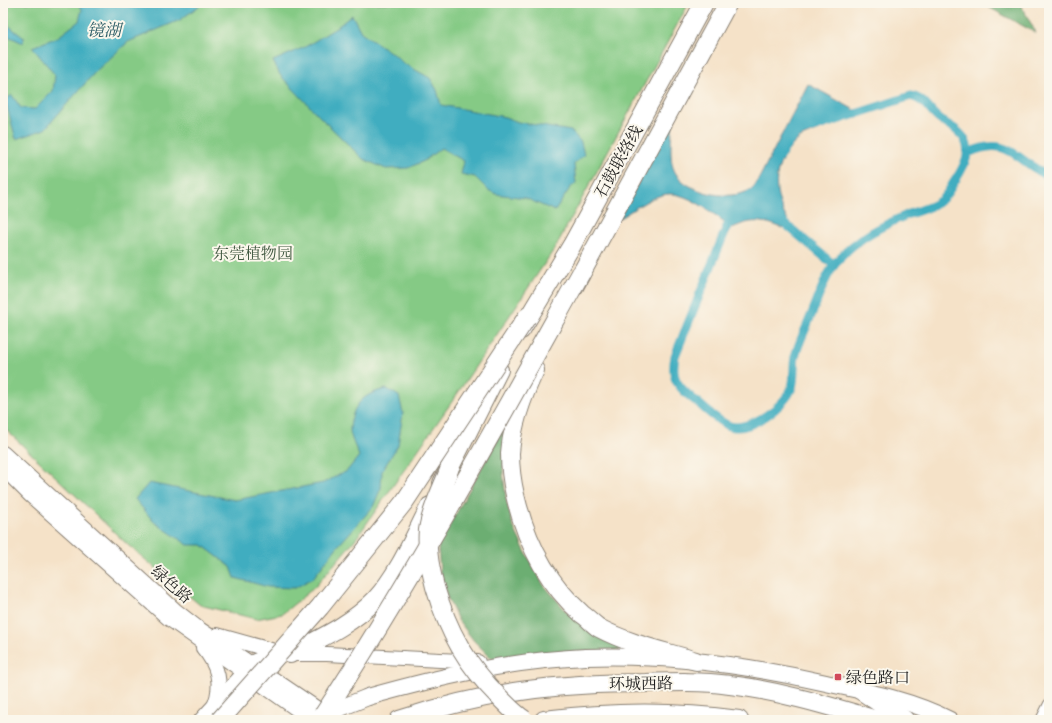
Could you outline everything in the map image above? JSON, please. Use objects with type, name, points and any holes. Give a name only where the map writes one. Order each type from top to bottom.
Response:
[{"type":"highway","name":"石鼓联络线","points":[[527,317],[572,245],[704,3]]},
{"type":"highway","name":"石鼓联络线","points":[[581,273],[724,10]]},
{"type":"highway","points":[[581,273],[525,391],[514,430],[510,453],[511,477],[520,515],[532,548],[548,576],[572,605],[597,627],[629,641],[696,661]]},
{"type":"highway","points":[[320,720],[383,621],[438,530],[581,273]]},
{"type":"highway","points":[[290,654],[339,628],[374,601],[390,581],[449,470],[527,317]]},
{"type":"highway","points":[[218,712],[320,607],[405,501],[527,317]]},
{"type":"highway","points":[[449,470],[432,514],[428,530],[428,552],[440,602],[450,630],[479,676],[511,709],[525,720]]},
{"type":"highway","name":"环城西路","points":[[402,719],[454,703],[490,695],[534,688],[617,683],[693,682],[729,684],[766,691],[877,720]]},
{"type":"highway","points":[[860,690],[905,720]]},
{"type":"highway","name":"环城西路","points":[[544,720],[617,713],[716,717],[739,720]]},
{"type":"main road","name":"绿色路","points":[[3,453],[195,632]]},
{"type":"main road","name":"绿色路","points":[[3,468],[110,568],[168,618],[195,632],[248,668],[334,720]]},
{"type":"main road","points":[[195,632],[213,662],[219,676],[220,693],[218,712]]},
{"type":"main road","points":[[195,632],[290,654]]},
{"type":"main road","points":[[201,720],[218,712],[248,668],[267,655],[290,654],[464,663],[536,662]]},
{"type":"main road","points":[[312,720],[368,697],[465,672],[585,657],[696,661],[768,670],[893,697],[935,712],[950,720]]},
{"type":"main road","name":"绿色路","points":[[248,668],[312,720]]},
{"type":"street","points":[[1041,720],[1049,704]]},
{"type":"green space","name":"东莞植物园","points":[[3,3],[689,3],[555,248],[451,403],[358,536],[315,587],[282,614],[256,619],[200,605],[129,546],[3,427]]},
{"type":"green space","points":[[981,3],[1020,3],[1036,33]]},
{"type":"green space","points":[[511,415],[503,471],[506,499],[513,526],[525,551],[543,584],[567,612],[631,650],[536,654],[492,659],[474,641],[458,620],[447,597],[440,572],[438,546]]},
{"type":"water","name":"镜湖","points":[[77,3],[203,3],[180,20],[128,42],[97,70],[45,129],[16,139],[5,100],[12,95],[21,108],[35,109],[53,91],[55,75],[32,47],[58,37],[79,21],[82,9]]},
{"type":"water","points":[[352,15],[361,32],[396,56],[403,63],[430,78],[437,90],[441,105],[505,117],[518,122],[571,131],[581,142],[584,155],[574,164],[576,183],[570,188],[555,211],[525,198],[496,194],[488,190],[475,177],[461,174],[464,161],[441,148],[424,161],[408,168],[386,169],[363,159],[280,75],[273,61],[305,47],[336,28]]},
{"type":"water","points":[[3,21],[24,38],[23,43],[8,36],[3,41]]},
{"type":"water","points":[[808,84],[862,114],[802,137],[787,152],[782,160],[777,177],[780,204],[788,221],[782,228],[769,223],[751,222],[733,228],[709,210],[690,199],[671,194],[662,195],[651,199],[618,219],[673,120],[671,147],[672,161],[675,172],[681,180],[701,191],[725,195],[747,191],[755,186]]},
{"type":"water","points":[[387,389],[399,396],[403,413],[398,445],[382,471],[381,488],[373,507],[337,547],[313,578],[295,588],[268,587],[235,578],[231,567],[202,545],[188,545],[154,522],[135,499],[149,483],[235,500],[323,483],[347,471],[359,456],[350,432],[351,420],[357,406],[372,393]]},
{"type":"waterway","points":[[911,96],[917,98],[925,104],[940,120],[962,135],[968,149],[967,157],[960,173],[943,199],[931,206],[900,218],[871,233],[862,238],[846,251],[829,273],[798,347],[794,361],[793,384],[788,394],[775,409],[756,421],[738,427],[725,424],[682,389],[674,376],[674,364],[675,356],[728,224],[753,197],[794,134],[911,96]]},
{"type":"waterway","points":[[968,153],[994,146],[1003,148],[1012,152],[1037,170],[1049,176]]},
{"type":"waterway","points":[[776,216],[834,265]]},
{"type":"place","name":"绿色路口","points":[[838,677]]}]
